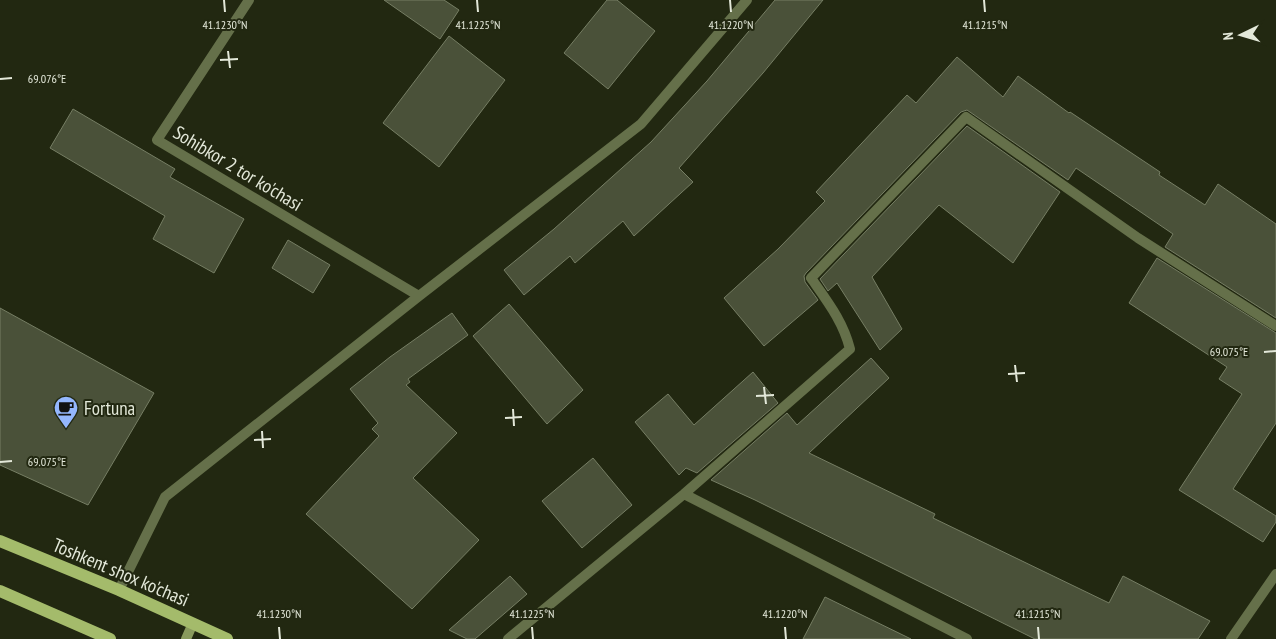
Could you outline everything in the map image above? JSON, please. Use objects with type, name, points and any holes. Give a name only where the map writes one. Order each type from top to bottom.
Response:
[{"type":"main road","name":"Toshkent shox ko'chasi","points":[[0,541],[119,590],[227,639]]},
{"type":"main road","points":[[0,591],[94,635],[110,639]]},
{"type":"main road","points":[[186,639],[193,623]]},
{"type":"street","name":"Sohibkor 2 tor ko'chasi","points":[[249,0],[157,140],[419,296]]},
{"type":"street","points":[[119,590],[165,497],[419,296],[641,124],[747,0]]},
{"type":"street","points":[[508,639],[684,494],[850,349],[846,332],[838,317],[811,278],[966,117],[1138,238],[1276,326]]},
{"type":"street","points":[[684,494],[967,639]]},
{"type":"street","points":[[1230,639],[1276,574]]},
{"type":"building","points":[[384,0],[444,0],[459,10],[440,39]]},
{"type":"building","points":[[607,0],[617,0],[655,31],[608,89],[564,53]]},
{"type":"building","points":[[775,0],[823,0],[763,73],[679,168],[693,182],[634,236],[623,221],[575,263],[570,256],[524,295],[504,270],[554,229],[651,142],[707,81]]},
{"type":"building","points":[[449,36],[505,80],[439,167],[383,123]]},
{"type":"building","points":[[957,57],[1003,97],[1018,76],[1069,113],[1160,172],[1159,175],[1205,205],[1218,184],[1276,224],[1276,318],[1165,247],[1173,234],[1076,168],[1068,180],[967,110],[961,112],[806,273],[804,276],[805,282],[818,300],[764,346],[724,298],[778,249],[825,201],[816,192],[907,95],[916,103]]},
{"type":"building","points":[[73,109],[175,169],[170,177],[244,219],[214,273],[153,239],[165,216],[50,148]]},
{"type":"building","points":[[967,126],[1060,192],[1013,263],[939,205],[872,277],[902,329],[880,350],[837,283],[828,291],[820,279]]},
{"type":"building","points":[[288,240],[330,265],[313,293],[272,268]]},
{"type":"building","points":[[1157,258],[1276,333],[1276,423],[1233,489],[1276,516],[1276,522],[1263,542],[1179,490],[1242,394],[1219,379],[1227,367],[1129,303]]},
{"type":"building","points":[[509,304],[583,390],[547,424],[473,336]]},
{"type":"building","name":"Fortuna","points":[[0,308],[154,393],[88,505],[0,465]]},
{"type":"building","points":[[452,313],[468,335],[408,379],[410,382],[406,385],[457,433],[413,478],[479,540],[412,609],[306,514],[379,436],[372,429],[378,423],[350,389],[390,357]]},
{"type":"building","points":[[871,358],[889,378],[809,453],[935,514],[933,518],[1109,603],[1123,576],[1210,621],[1198,639],[1035,639],[711,480],[787,413],[797,425]]},
{"type":"building","points":[[753,372],[778,403],[697,473],[686,468],[679,475],[635,422],[668,394],[694,425]]},
{"type":"building","points":[[593,458],[632,505],[582,548],[542,501]]},
{"type":"building","points":[[510,576],[527,594],[475,639],[467,639],[449,630]]},
{"type":"building","points":[[825,597],[911,639],[803,639]]},
{"type":"place","name":"Fortuna","points":[[66,429]]}]
